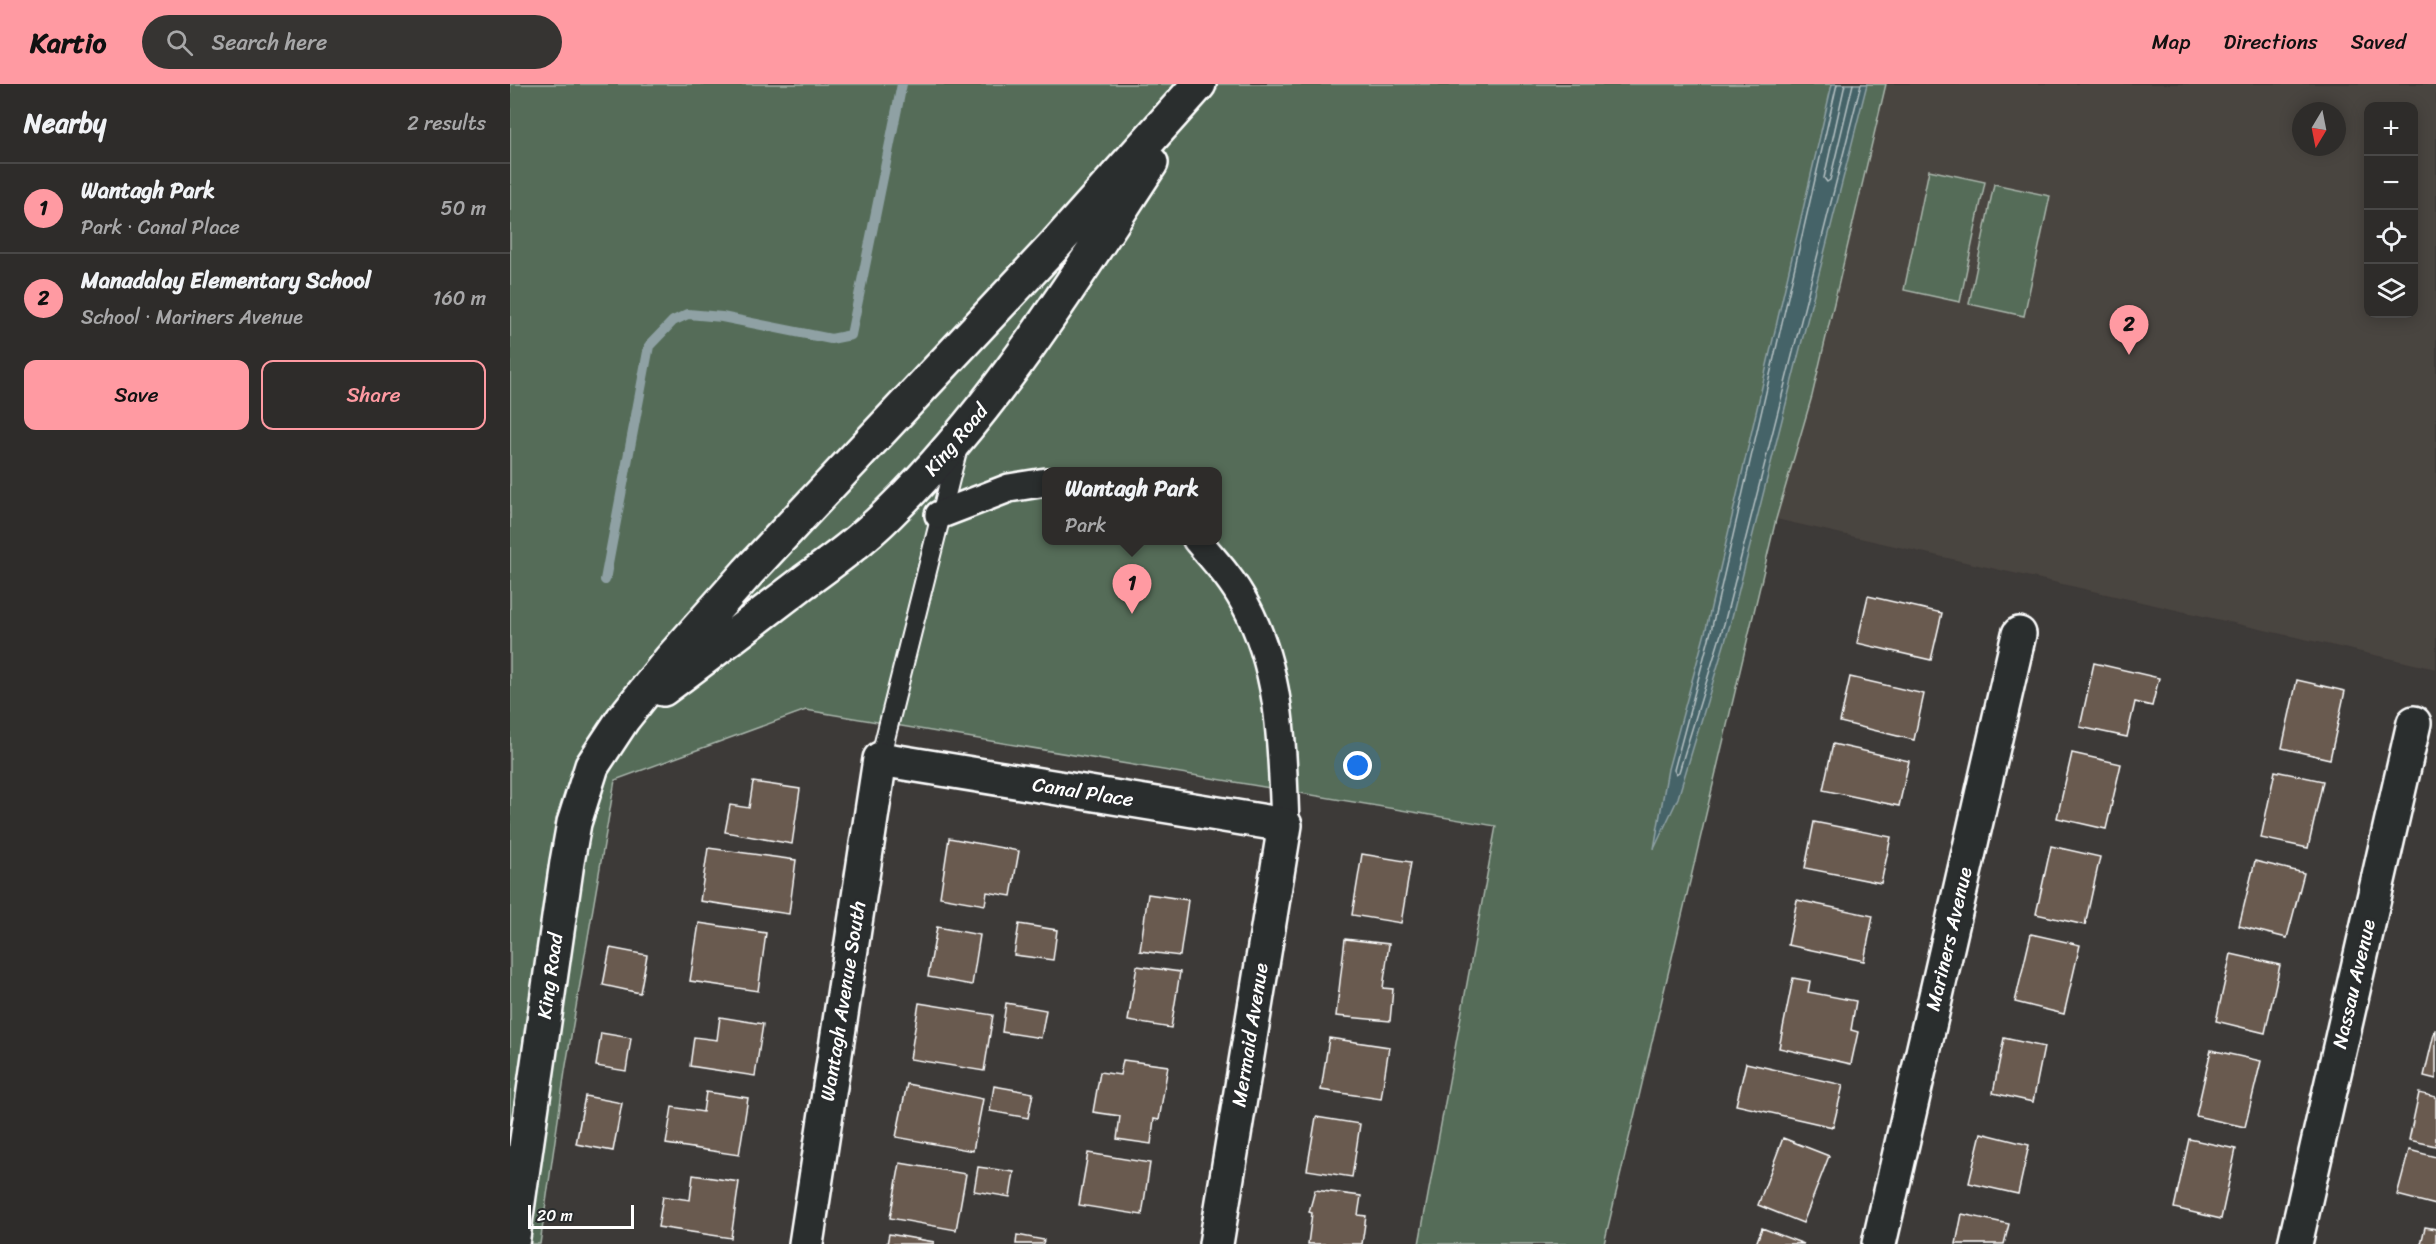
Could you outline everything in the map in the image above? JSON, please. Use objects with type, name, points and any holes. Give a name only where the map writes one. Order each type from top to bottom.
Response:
[{"type":"street","name":"King Road","points":[[512,1244],[574,823],[592,766],[623,719],[670,660],[748,572],[1056,244],[1199,84]]},
{"type":"street","name":"King Road","points":[[623,719],[777,603],[887,516],[934,467],[1005,381],[1061,302],[1159,151],[1206,84]]},
{"type":"street","points":[[939,515],[1009,488],[1042,483]]},
{"type":"street","points":[[1201,545],[1222,569],[1244,601],[1262,641],[1273,681],[1281,733],[1285,825]]},
{"type":"street","name":"Mariners Avenue","points":[[1879,1244],[2019,634]]},
{"type":"street","name":"Nassau Avenue","points":[[2295,1244],[2414,723]]},
{"type":"street","name":"Canal Place","points":[[880,759],[1285,825]]},
{"type":"street","name":"Wantagh Avenue South","points":[[806,1244],[880,759]]},
{"type":"street","name":"Mermaid Avenue","points":[[1216,1244],[1285,825]]},
{"type":"lane","points":[[880,759],[939,515],[962,434]]},
{"type":"shaded area","points":[[1886,84],[2436,84],[2436,669],[1776,519],[1812,396]]},
{"type":"green space","points":[[510,84],[1886,84],[1812,396],[1776,519],[1604,1244],[1419,1244],[1496,826],[806,710],[615,780],[565,1071],[540,1244],[510,1244]]},
{"type":"green space","points":[[1929,170],[1985,182],[1960,302],[1904,290]]},
{"type":"green space","points":[[1994,184],[2050,196],[2024,316],[1969,304]]},
{"type":"water","points":[[1832,84],[1867,84],[1730,625],[1678,798],[1654,849],[1668,769],[1706,629]]},
{"type":"building","points":[[1868,596],[1942,613],[1931,660],[1857,643]]},
{"type":"building","points":[[2094,663],[2159,678],[2152,706],[2135,702],[2127,737],[2080,727]]},
{"type":"building","points":[[1850,677],[1924,694],[1914,740],[1840,722]]},
{"type":"building","points":[[2297,680],[2345,691],[2330,759],[2282,748]]},
{"type":"building","points":[[1833,744],[1909,761],[1899,806],[1823,790]]},
{"type":"building","points":[[2072,753],[2121,764],[2106,829],[2057,818]]},
{"type":"building","points":[[2275,771],[2323,781],[2308,848],[2261,838]]},
{"type":"building","points":[[753,782],[800,789],[792,844],[725,832],[730,805],[749,808]]},
{"type":"building","points":[[1814,822],[1891,837],[1881,883],[1805,868]]},
{"type":"building","points":[[949,838],[1019,851],[1011,896],[987,892],[985,905],[940,897]]},
{"type":"building","points":[[2051,846],[2100,857],[2085,925],[2036,914]]},
{"type":"building","points":[[708,848],[796,860],[789,914],[700,901]]},
{"type":"building","points":[[1362,854],[1411,862],[1401,923],[1352,915]]},
{"type":"building","points":[[2255,861],[2304,873],[2287,938],[2239,926]]},
{"type":"building","points":[[1148,894],[1188,900],[1180,956],[1140,951]]},
{"type":"building","points":[[1797,900],[1873,916],[1864,961],[1788,945]]},
{"type":"building","points":[[699,923],[766,933],[758,991],[690,981]]},
{"type":"building","points":[[1019,924],[1057,930],[1053,960],[1014,955]]},
{"type":"building","points":[[937,927],[980,935],[972,985],[928,977]]},
{"type":"building","points":[[2031,934],[2080,945],[2064,1014],[2015,1002]]},
{"type":"building","points":[[1345,939],[1389,944],[1383,988],[1393,989],[1390,1021],[1336,1016]]},
{"type":"building","points":[[610,948],[647,955],[640,993],[603,985]]},
{"type":"building","points":[[2231,954],[2280,965],[2265,1033],[2216,1021]]},
{"type":"building","points":[[1137,966],[1180,972],[1171,1028],[1128,1021]]},
{"type":"building","points":[[1793,978],[1810,981],[1808,992],[1856,1001],[1851,1030],[1858,1032],[1851,1064],[1779,1048]]},
{"type":"building","points":[[919,1003],[993,1015],[984,1071],[910,1059]]},
{"type":"building","points":[[1006,1003],[1046,1010],[1041,1038],[1002,1032]]},
{"type":"building","points":[[720,1017],[763,1024],[755,1076],[690,1066],[694,1037],[717,1040]]},
{"type":"building","points":[[2436,1030],[2436,1079],[2424,1076]]},
{"type":"building","points":[[601,1033],[631,1038],[626,1071],[596,1066]]},
{"type":"building","points":[[1329,1038],[1389,1047],[1381,1099],[1321,1090]]},
{"type":"building","points":[[2004,1038],[2044,1047],[2033,1102],[1993,1093]]},
{"type":"building","points":[[2211,1050],[2261,1061],[2245,1127],[2196,1116]]},
{"type":"building","points":[[1123,1060],[1168,1066],[1159,1120],[1154,1119],[1151,1144],[1117,1139],[1120,1116],[1093,1112],[1100,1072],[1120,1075]]},
{"type":"building","points":[[1746,1063],[1843,1085],[1833,1127],[1736,1105]]},
{"type":"building","points":[[907,1084],[983,1099],[973,1151],[896,1137]]},
{"type":"building","points":[[994,1086],[1033,1093],[1028,1118],[990,1111]]},
{"type":"building","points":[[706,1092],[748,1098],[739,1155],[666,1144],[672,1107],[703,1112]]},
{"type":"building","points":[[2419,1093],[2436,1097],[2436,1146],[2409,1140]]},
{"type":"building","points":[[585,1096],[622,1103],[613,1151],[576,1144]]},
{"type":"building","points":[[1316,1117],[1360,1124],[1352,1177],[1307,1170]]},
{"type":"building","points":[[1981,1133],[2029,1145],[2018,1194],[1969,1183]]},
{"type":"building","points":[[1783,1138],[1829,1156],[1803,1223],[1758,1205]]},
{"type":"building","points":[[2189,1139],[2236,1149],[2221,1219],[2174,1208]]},
{"type":"building","points":[[2409,1150],[2436,1157],[2436,1205],[2397,1195]]},
{"type":"building","points":[[1088,1153],[1150,1163],[1142,1215],[1079,1205]]},
{"type":"building","points":[[900,1163],[966,1174],[956,1230],[890,1218]]},
{"type":"building","points":[[978,1167],[1014,1172],[1010,1197],[974,1191]]},
{"type":"building","points":[[693,1175],[739,1182],[731,1238],[658,1227],[663,1196],[690,1200]]},
{"type":"building","points":[[1315,1190],[1361,1196],[1358,1215],[1366,1216],[1362,1244],[1308,1244],[1312,1213],[1309,1212]]},
{"type":"building","points":[[1962,1214],[2009,1224],[2004,1244],[1956,1244]]},
{"type":"building","points":[[2425,1227],[2436,1229],[2436,1244],[2421,1244]]},
{"type":"building","points":[[1762,1228],[1804,1244],[1756,1244]]},
{"type":"building","points":[[889,1234],[934,1242],[934,1244],[887,1244]]},
{"type":"building","points":[[1017,1235],[1044,1240],[1043,1244],[1016,1244]]},
{"type":"waterway","points":[[605,580],[649,346],[673,321],[688,314],[722,317],[831,339],[851,335],[902,84]]},
{"type":"place","name":"Manadalay Elementary School","points":[[2129,355]]},
{"type":"place","name":"Wantagh Park","points":[[1132,614]]}]
